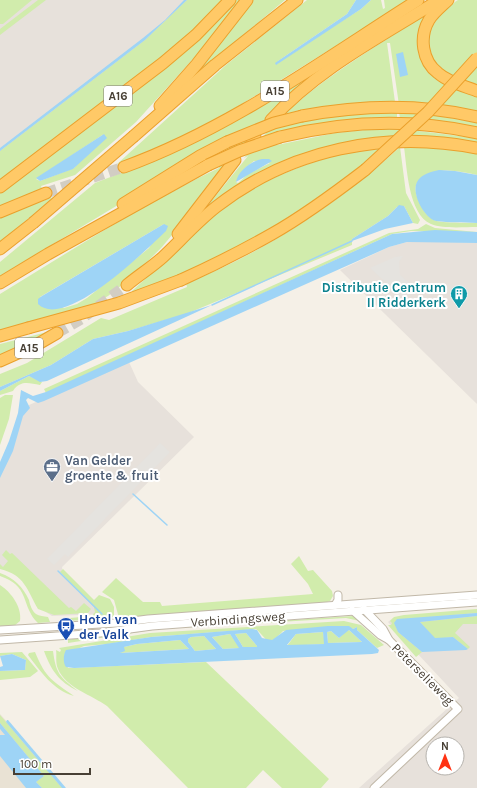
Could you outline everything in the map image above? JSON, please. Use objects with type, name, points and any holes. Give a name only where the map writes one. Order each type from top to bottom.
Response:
[{"type":"highway","name":"A16","points":[[0,187],[163,62],[196,35],[230,0]]},
{"type":"highway","points":[[134,136],[197,64],[247,0]]},
{"type":"highway","points":[[0,249],[33,223],[215,65],[297,0]]},
{"type":"highway","name":"A15","points":[[124,167],[155,156],[214,127],[418,0]]},
{"type":"highway","name":"A15","points":[[271,120],[301,91],[330,69],[439,0]]},
{"type":"highway","points":[[448,0],[435,12],[426,26],[423,41],[426,56],[430,65],[438,74],[477,91]]},
{"type":"highway","name":"A15","points":[[0,336],[118,303],[181,280],[225,260],[272,234],[319,204],[365,170],[428,112],[477,58]]},
{"type":"highway","name":"A15","points":[[48,254],[89,224],[200,156],[226,142],[269,125],[302,116],[338,109],[387,106],[444,111],[477,117]]},
{"type":"highway","name":"A15","points":[[0,283],[48,254],[208,165],[239,151],[280,137],[337,126],[390,122],[408,123],[477,133]]},
{"type":"highway","points":[[235,160],[184,226],[160,254],[128,284],[162,258],[209,212],[230,196],[264,176],[318,154],[360,144],[409,140],[442,141],[477,148]]},
{"type":"highway","points":[[0,212],[46,193]]},
{"type":"highway","name":"A15","points":[[0,361],[38,344],[57,333]]},
{"type":"street","points":[[335,605],[338,600],[338,595]]},
{"type":"street","name":"Verbindingsweg","points":[[0,630],[116,623],[148,618],[477,595]]},
{"type":"street","name":"Verbindingsweg","points":[[0,640],[100,633],[152,626],[477,602]]},
{"type":"street","name":"Peterselieweg","points":[[347,604],[380,635],[389,640]]},
{"type":"street","name":"Peterselieweg","points":[[358,604],[376,621],[389,640],[458,709],[374,788]]},
{"type":"street","points":[[376,621],[380,609]]},
{"type":"shaded area","points":[[0,0],[205,0],[0,166]]},
{"type":"shaded area","points":[[438,241],[477,243],[477,404],[340,270],[389,247],[407,242]]},
{"type":"shaded area","points":[[403,256],[399,262],[400,275],[414,287],[404,299],[370,268],[395,257]]},
{"type":"shaded area","points":[[129,362],[138,382],[194,437],[62,567],[63,573],[104,614],[52,616],[38,607],[29,586],[14,572],[0,567],[0,476],[22,414],[29,405]]},
{"type":"shaded area","points":[[160,443],[170,452],[68,557],[65,554],[54,565],[47,559]]},
{"type":"shaded area","points":[[477,612],[477,788],[359,788],[459,698],[388,622],[393,618]]},
{"type":"shaded area","points":[[0,714],[18,734],[63,788],[0,788]]},
{"type":"green space","points":[[0,0],[32,0],[3,24],[0,24]]},
{"type":"green space","points":[[38,0],[46,0],[0,35],[0,29]]},
{"type":"green space","points":[[187,0],[226,0],[186,39],[0,182],[0,151],[145,40]]},
{"type":"green space","points":[[232,0],[241,0],[203,48],[136,122],[75,175],[41,186],[43,191],[0,208],[0,189]],"holes":[[[104,134],[74,168],[40,181],[36,179]]]},
{"type":"green space","points":[[253,0],[285,0],[180,88],[216,47]]},
{"type":"green space","points":[[307,0],[356,0],[347,14],[275,63],[361,9],[371,0],[381,0],[383,9],[385,8],[384,0],[410,0],[213,122],[116,165],[226,65]]},
{"type":"green space","points":[[458,0],[477,0],[477,87],[447,74],[434,62],[429,52],[428,43],[434,23]]},
{"type":"green space","points":[[433,10],[425,63],[477,95],[477,115],[399,105],[390,43],[387,43],[395,102],[367,102],[327,107],[299,122],[348,114],[397,112],[397,119],[277,134],[277,145],[335,133],[374,129],[398,129],[399,138],[312,154],[196,220],[248,156],[244,158],[290,109],[341,69]],"holes":[[[254,161],[270,163],[248,174],[238,183],[236,182],[245,168]]]},
{"type":"green space","points":[[338,58],[274,112],[162,247],[132,277],[108,296],[85,309],[0,332],[0,294],[135,212],[219,168],[220,158],[212,158],[221,153],[221,143],[0,276],[0,262],[95,183],[152,161],[245,116]],"holes":[[[164,224],[149,248],[87,298],[77,304],[64,308],[40,297]]]},
{"type":"green space","points":[[399,112],[434,115],[473,122],[477,123],[477,129],[400,119]]},
{"type":"green space","points":[[402,129],[468,137],[477,139],[477,144],[403,137]]},
{"type":"green space","points":[[385,146],[339,183],[273,228],[183,275],[134,293],[132,291],[189,237],[225,207],[252,189],[299,167],[331,156],[355,150]]},
{"type":"green space","points":[[400,147],[406,193],[420,220],[418,224],[413,223],[404,206],[397,207],[388,216],[352,239],[352,245],[186,314],[128,331],[93,339],[51,365],[0,387],[0,374],[27,363],[101,318],[109,320],[187,287],[186,283],[216,271],[244,257],[299,225],[351,188]]},
{"type":"green space","points":[[404,147],[437,147],[477,154],[477,175],[448,171],[435,172],[418,181],[416,186],[416,195],[421,206],[434,220],[443,222],[477,223],[477,227],[441,227],[431,224],[423,219],[413,201]]},
{"type":"green space","points":[[56,196],[0,242],[0,217]]},
{"type":"green space","points":[[426,224],[435,228],[477,232],[411,231],[392,234],[46,393],[44,389],[389,233],[418,229]]},
{"type":"green space","points":[[51,331],[50,333],[0,357],[0,344]]},
{"type":"green space","points":[[29,376],[42,382],[40,385],[25,383],[19,385],[13,391],[0,395],[0,391]]},
{"type":"green space","points":[[5,395],[13,395],[9,419],[0,445],[0,398]]},
{"type":"green space","points":[[6,550],[10,554],[12,553],[69,608],[71,607],[76,611],[84,603],[91,609],[88,613],[54,615],[38,609],[28,590],[20,579],[15,575],[0,569],[0,564],[3,567],[8,561],[2,555]]},
{"type":"green space","points":[[299,556],[308,571],[313,570],[332,591],[333,596],[330,601],[321,604],[119,618],[114,600],[102,592],[116,578],[143,602],[160,602],[162,606],[313,594],[308,584],[291,564]]},
{"type":"green space","points":[[63,569],[94,600],[99,595],[110,599],[114,607],[114,617],[70,621],[70,618],[92,616],[95,612],[94,607],[60,572]]},
{"type":"green space","points":[[0,573],[18,584],[27,595],[31,608],[35,613],[48,617],[50,622],[38,623],[31,613],[20,590],[9,580],[0,576]]},
{"type":"green space","points":[[0,585],[12,596],[19,610],[20,621],[14,626],[0,628]]},
{"type":"green space","points":[[477,609],[477,613],[396,620],[398,632],[422,652],[416,657],[388,625],[391,625],[392,623],[390,621],[394,617],[404,615]]},
{"type":"green space","points":[[353,616],[360,621],[346,618],[159,629],[68,643],[68,640],[78,638],[145,628],[278,618],[292,620]]},
{"type":"green space","points":[[477,616],[477,624],[463,624],[455,633],[470,647],[468,649],[453,637],[435,639],[420,622]]},
{"type":"green space","points":[[344,621],[361,625],[384,645],[377,648],[357,630],[357,627],[353,629],[340,626],[283,631],[271,641],[266,639],[256,629],[151,637],[108,644],[84,646],[64,655],[68,668],[206,662],[329,779],[321,788],[282,788],[263,770],[246,788],[188,788],[107,706],[67,681],[62,676],[57,664],[56,650],[60,652],[61,650],[59,648],[150,633]]},
{"type":"green space","points":[[349,630],[362,642],[328,643],[327,632],[331,631],[339,638]]},
{"type":"green space","points":[[323,632],[325,644],[287,646],[296,634]]},
{"type":"green space","points":[[246,633],[258,647],[243,647],[235,634]]},
{"type":"green space","points":[[230,634],[240,648],[223,649],[212,637]]},
{"type":"green space","points":[[204,636],[216,649],[195,651],[188,642],[188,639],[191,637]]},
{"type":"green space","points":[[180,640],[189,649],[120,653],[124,647],[137,644]]},
{"type":"green space","points":[[44,651],[53,651],[57,670],[67,682],[78,691],[66,684],[56,675]]},
{"type":"green space","points":[[22,652],[38,671],[30,677],[0,680],[0,671],[25,670],[26,660],[12,654],[0,656],[0,653]]},
{"type":"green space","points":[[35,652],[47,674],[61,687],[74,696],[60,689],[48,680],[28,655],[29,653]]},
{"type":"green space","points":[[0,715],[62,788],[42,788],[36,782],[44,776],[0,723]]},
{"type":"water","points":[[184,0],[187,0],[145,40],[0,151],[0,148],[165,20]]},
{"type":"water","points":[[356,0],[371,0],[361,9],[276,65],[275,63],[347,14]]},
{"type":"water","points":[[403,52],[408,75],[400,77],[396,54]]},
{"type":"water","points":[[104,134],[107,138],[73,169],[40,181],[36,178]]},
{"type":"water","points":[[262,159],[269,159],[272,161],[236,182],[242,170],[254,162]]},
{"type":"water","points":[[439,170],[477,175],[477,223],[436,221],[431,219],[423,210],[417,198],[417,182],[424,175]]},
{"type":"water","points":[[399,205],[404,206],[413,223],[385,229],[352,241],[352,239],[388,216]]},
{"type":"water","points":[[164,224],[168,226],[166,231],[142,254],[85,298],[67,307],[50,309],[38,304],[38,299],[42,296]]},
{"type":"water","points":[[435,230],[477,232],[477,243],[407,242],[389,247],[44,401],[38,403],[28,398],[26,400],[30,408],[23,416],[13,451],[0,478],[0,462],[9,441],[18,413],[21,390],[33,396],[46,392],[392,234]]},
{"type":"water","points":[[212,305],[47,381],[40,382],[29,376],[0,391],[0,387],[51,365],[93,339],[128,331]]},
{"type":"water","points":[[477,613],[477,616],[420,622],[435,638],[453,637],[468,649],[466,650],[422,652],[398,632],[394,623],[397,619]]},
{"type":"water","points":[[328,626],[349,626],[353,629],[357,627],[357,630],[379,650],[378,653],[372,654],[74,668],[66,667],[64,661],[64,654],[66,650],[151,637],[252,629],[257,630],[262,638],[272,640],[286,630]],"holes":[[[349,630],[362,642],[328,643],[327,632],[331,631],[339,638]],[[323,632],[324,644],[287,645],[296,634]],[[246,633],[257,646],[243,647],[235,634]],[[230,634],[239,648],[223,649],[212,637]],[[204,636],[216,649],[195,651],[188,642],[188,639],[191,637]],[[180,640],[189,649],[120,653],[125,651],[124,647],[137,644]]]},
{"type":"water","points":[[12,654],[26,660],[25,670],[0,671],[0,667],[3,666],[0,656]]},
{"type":"water","points":[[7,720],[66,788],[62,788],[6,722]]},
{"type":"water","points":[[0,723],[44,776],[36,782],[42,788],[26,788],[0,756],[0,735],[5,735],[0,729]]},
{"type":"waterway","points":[[212,305],[352,241]]},
{"type":"waterway","points":[[133,494],[167,525]]},
{"type":"waterway","points":[[58,571],[102,614]]},
{"type":"tunnel","points":[[46,193],[124,167]]},
{"type":"tunnel","points":[[57,333],[81,319],[127,285]]},
{"type":"place","name":"Distributie Centrum II Ridderkerk","points":[[459,309]]},
{"type":"place","name":"Van Gelder groente & fruit","points":[[52,482]]},
{"type":"place","name":"Hotel van der Valk","points":[[66,641]]}]
